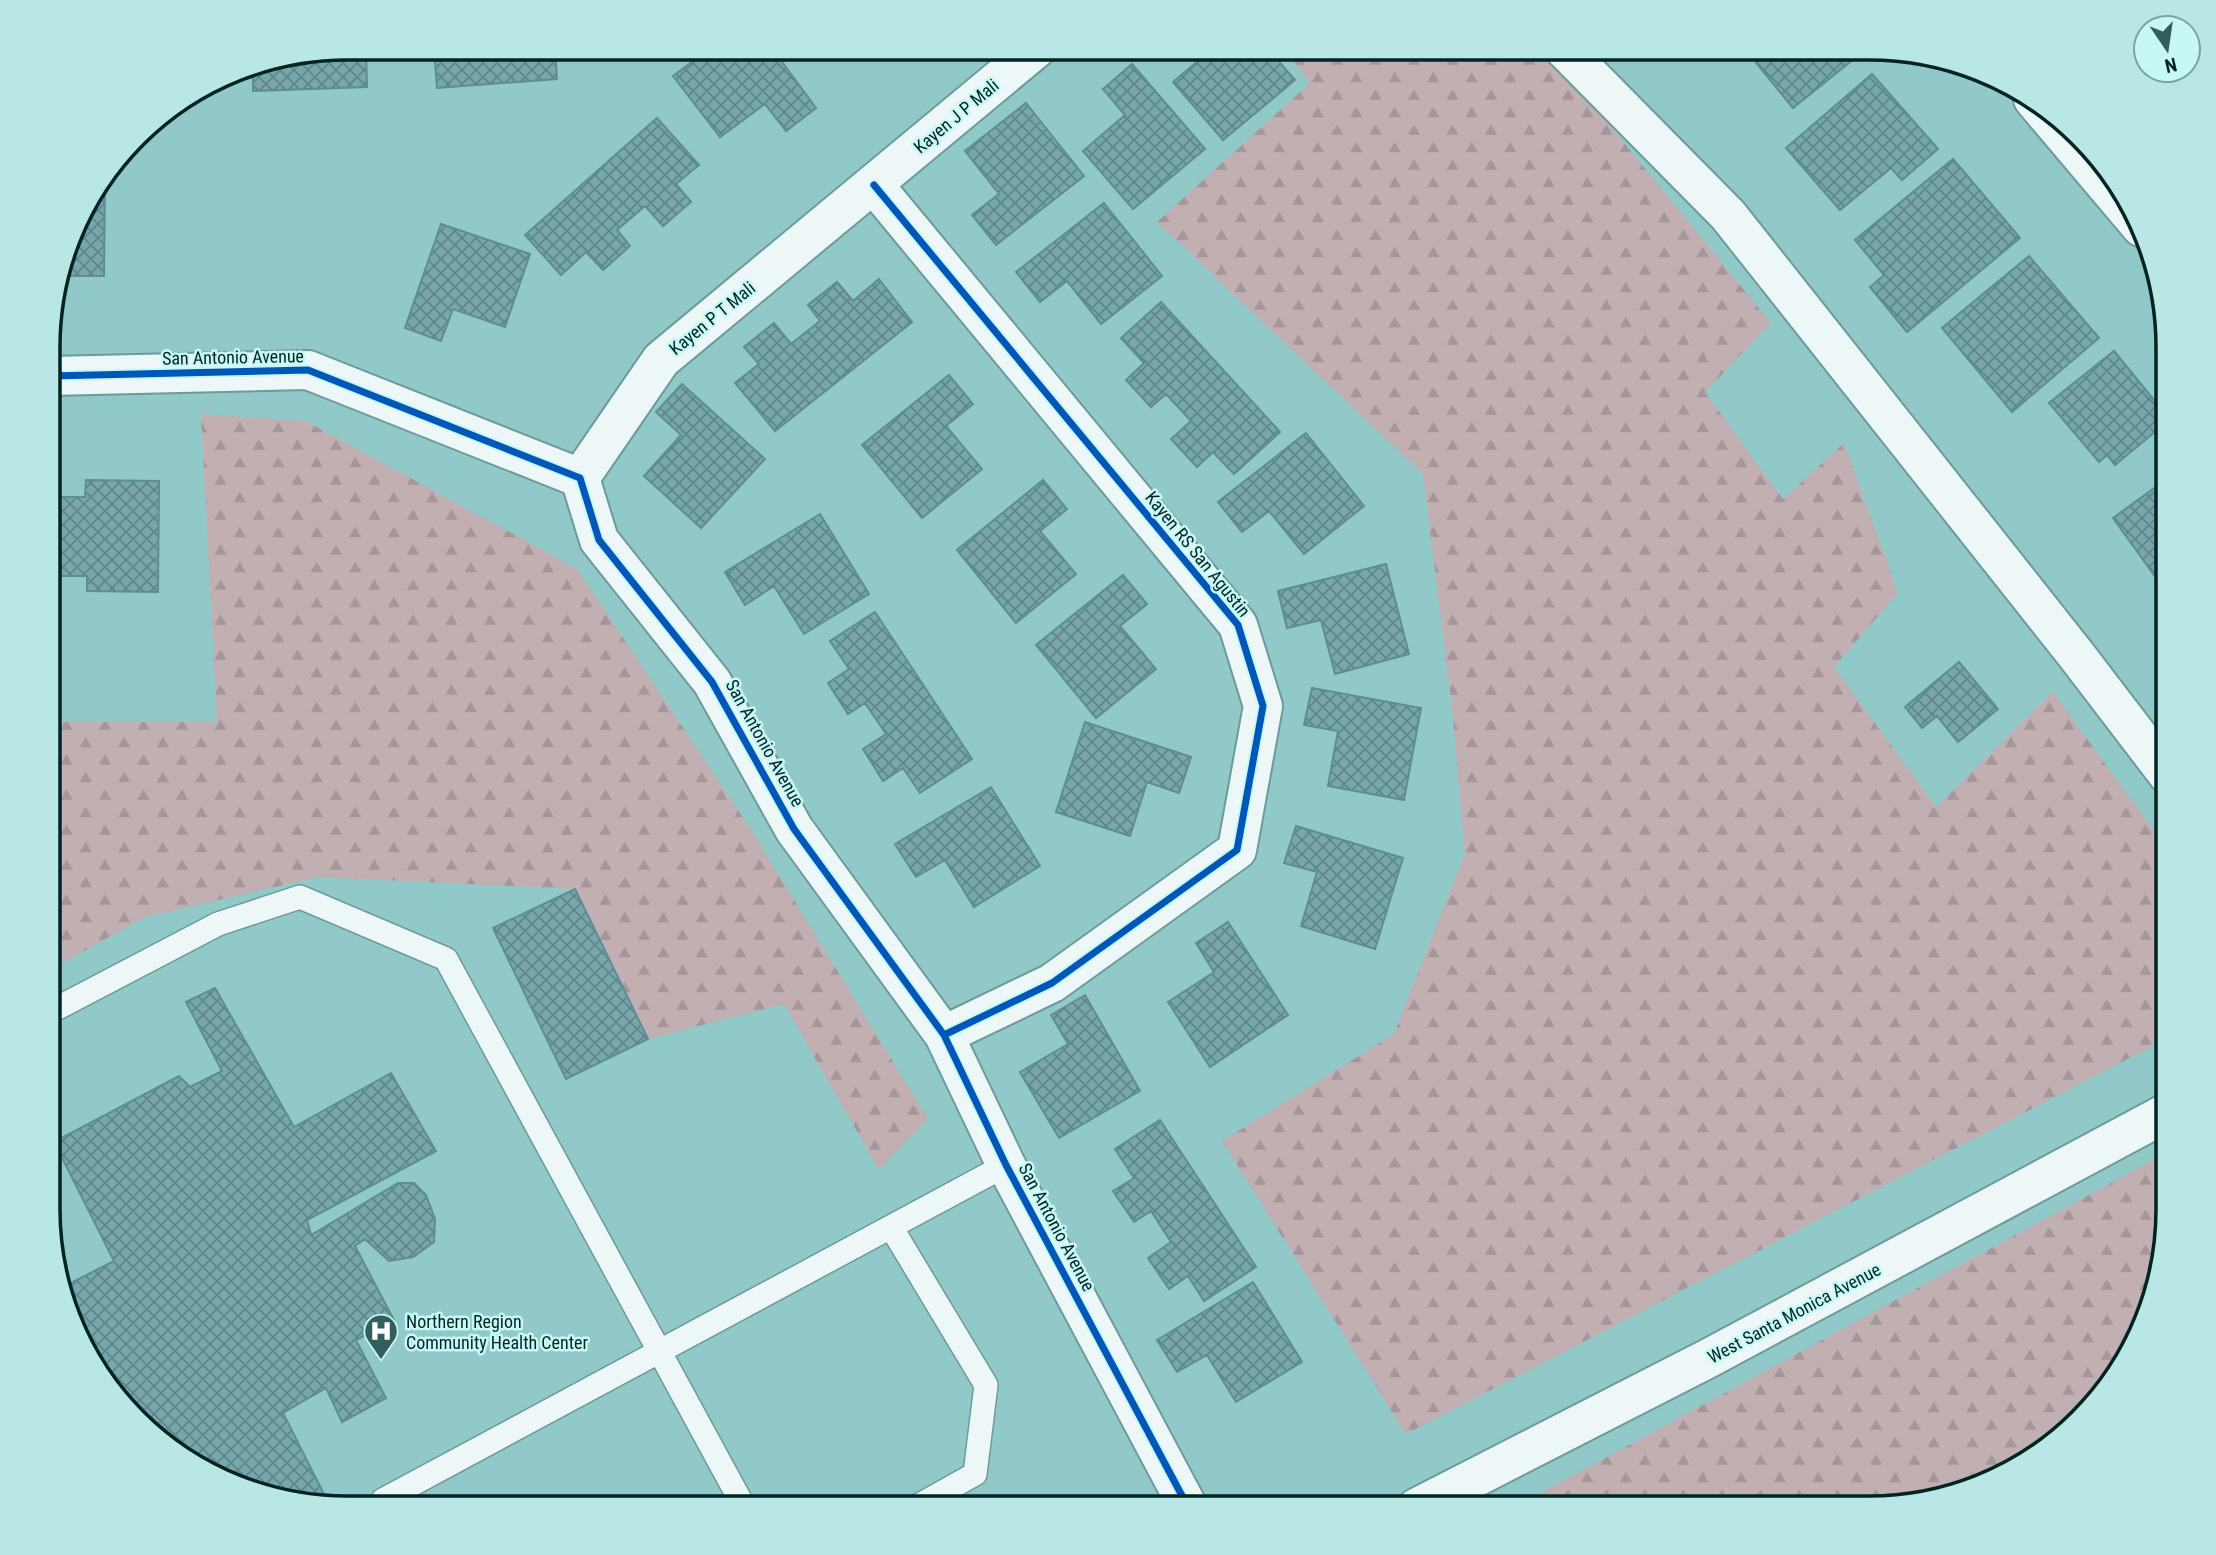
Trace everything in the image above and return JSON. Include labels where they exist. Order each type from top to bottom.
[{"type":"street","name":"Kayen J P Mali","points":[[874,186],[1023,60]]},
{"type":"street","points":[[1575,60],[1728,215],[2156,759]]},
{"type":"street","points":[[2065,137],[2110,190]]},
{"type":"street","name":"Kayen P T Mali","points":[[580,478],[661,360],[874,186]]},
{"type":"street","name":"Kayen RS San Agustin","points":[[874,186],[1238,625],[1263,706],[1237,850],[1052,983],[944,1035]]},
{"type":"street","name":"San Antonio Avenue","points":[[60,376],[308,369],[580,478],[599,540],[712,682],[794,829],[944,1035],[1006,1165],[1182,1496]]},
{"type":"street","name":"West Santa Monica Avenue","points":[[1451,1496],[2156,1118]]},
{"type":"lane","points":[[60,1007],[218,924],[300,897],[446,959],[738,1496]]},
{"type":"lane","points":[[390,1496],[1006,1165]]},
{"type":"lane","points":[[891,1227],[986,1385],[975,1474],[936,1496]]},
{"type":"green space","points":[[1293,60],[1557,60],[1771,323],[1705,392],[1783,499],[1844,443],[1898,593],[1834,667],[1936,807],[2053,692],[2156,834],[2156,1044],[1406,1434],[1222,1141],[1394,1034],[1465,853],[1452,708],[1423,474],[1157,222],[1310,83]]},
{"type":"green space","points":[[201,414],[306,421],[577,569],[750,828],[928,1119],[879,1170],[784,1004],[648,1039],[575,889],[318,877],[145,917],[60,964],[60,722],[217,722]]},
{"type":"green space","points":[[2156,1159],[2154,1246],[2147,1283],[2127,1335],[2108,1368],[2085,1398],[2059,1424],[2013,1457],[1979,1474],[1944,1486],[1888,1495],[1535,1496]]},
{"type":"building","points":[[328,60],[366,60],[367,87],[253,91],[253,75],[272,69]]},
{"type":"building","points":[[435,60],[556,60],[557,79],[437,88]]},
{"type":"building","points":[[695,60],[781,60],[816,108],[786,131],[765,104],[720,137],[673,76]]},
{"type":"building","points":[[1199,60],[1278,60],[1295,80],[1223,140],[1173,82]]},
{"type":"building","points":[[1754,60],[1853,60],[1793,108]]},
{"type":"building","points":[[1132,64],[1205,149],[1133,209],[1083,151],[1125,115],[1103,89]]},
{"type":"building","points":[[1872,74],[1938,149],[1902,180],[1891,168],[1840,210],[1786,148]]},
{"type":"building","points":[[1026,103],[1084,176],[996,245],[972,215],[999,194],[965,151]]},
{"type":"building","points":[[657,118],[699,165],[676,184],[691,202],[663,226],[645,206],[617,230],[630,246],[603,270],[586,252],[561,275],[525,235]]},
{"type":"building","points":[[1953,159],[2020,238],[1907,332],[1870,287],[1884,275],[1855,240]]},
{"type":"building","points":[[105,192],[104,276],[68,276],[81,237]]},
{"type":"building","points":[[1104,203],[1162,276],[1101,324],[1067,281],[1040,302],[1016,272]]},
{"type":"building","points":[[441,224],[530,254],[505,327],[453,309],[441,341],[405,328]]},
{"type":"building","points":[[2029,256],[2099,338],[2012,412],[1942,328]]},
{"type":"building","points":[[879,279],[912,322],[775,431],[735,383],[759,364],[744,347],[774,323],[791,344],[820,321],[808,305],[837,282],[853,301]]},
{"type":"building","points":[[1161,302],[1280,432],[1234,474],[1213,452],[1197,467],[1171,439],[1191,421],[1166,394],[1151,407],[1126,380],[1144,363],[1121,338]]},
{"type":"building","points":[[2114,351],[2156,402],[2156,431],[2115,465],[2107,455],[2099,462],[2049,403]]},
{"type":"building","points":[[949,375],[973,404],[946,426],[982,469],[922,518],[862,445]]},
{"type":"building","points":[[682,384],[765,459],[701,528],[644,476],[681,435],[656,412]]},
{"type":"building","points":[[1306,433],[1364,506],[1304,554],[1269,511],[1242,532],[1218,502]]},
{"type":"building","points":[[86,480],[159,481],[158,592],[87,591],[87,576],[60,576],[60,497],[85,497]]},
{"type":"building","points":[[1043,480],[1067,509],[1040,531],[1076,574],[1016,623],[957,550]]},
{"type":"building","points":[[2156,487],[2156,578],[2113,518]]},
{"type":"building","points":[[820,514],[869,594],[804,634],[774,586],[745,605],[725,572]]},
{"type":"building","points":[[1386,564],[1409,654],[1335,674],[1321,620],[1287,628],[1278,591]]},
{"type":"building","points":[[1123,575],[1147,604],[1120,626],[1156,669],[1096,718],[1036,645]]},
{"type":"building","points":[[875,612],[972,759],[920,793],[903,768],[883,781],[863,749],[886,734],[865,703],[848,714],[828,683],[849,669],[830,641]]},
{"type":"building","points":[[1959,662],[1998,709],[1958,742],[1937,716],[1922,728],[1905,707]]},
{"type":"building","points":[[1312,688],[1421,708],[1404,800],[1328,786],[1338,731],[1304,725]]},
{"type":"building","points":[[1085,722],[1191,757],[1179,793],[1147,782],[1130,836],[1056,812]]},
{"type":"building","points":[[991,787],[1040,866],[974,907],[945,860],[916,877],[895,844]]},
{"type":"building","points":[[1296,826],[1403,858],[1375,949],[1301,926],[1317,872],[1284,863]]},
{"type":"building","points":[[575,889],[648,1039],[566,1079],[493,928]]},
{"type":"building","points":[[1228,922],[1288,1015],[1210,1067],[1168,1002],[1214,972],[1196,943]]},
{"type":"building","points":[[215,988],[294,1127],[391,1073],[436,1151],[307,1220],[311,1235],[398,1183],[414,1183],[426,1195],[435,1219],[434,1242],[413,1257],[389,1261],[365,1239],[355,1246],[394,1320],[356,1340],[386,1398],[342,1422],[326,1388],[283,1413],[324,1495],[272,1486],[237,1474],[187,1447],[157,1424],[131,1398],[108,1368],[81,1318],[69,1284],[114,1261],[60,1154],[60,1139],[179,1076],[190,1087],[222,1071],[186,1002]]},
{"type":"building","points":[[1085,995],[1140,1091],[1059,1138],[1020,1072],[1068,1044],[1051,1015]]},
{"type":"building","points":[[1160,1120],[1256,1267],[1204,1301],[1188,1276],[1169,1289],[1148,1258],[1171,1242],[1151,1211],[1134,1222],[1113,1191],[1134,1178],[1115,1149]]},
{"type":"building","points":[[1253,1282],[1302,1362],[1236,1402],[1207,1355],[1177,1372],[1157,1340]]},
{"type":"cycle path","points":[[874,185],[1238,625],[1263,706],[1237,850],[1052,983],[944,1035]]},
{"type":"cycle path","points":[[60,376],[308,370],[580,478],[599,540],[712,682],[794,829],[944,1035],[1006,1165],[1182,1496]]},
{"type":"place","name":"Northern Region Community Health Center","points":[[381,1361]]}]
